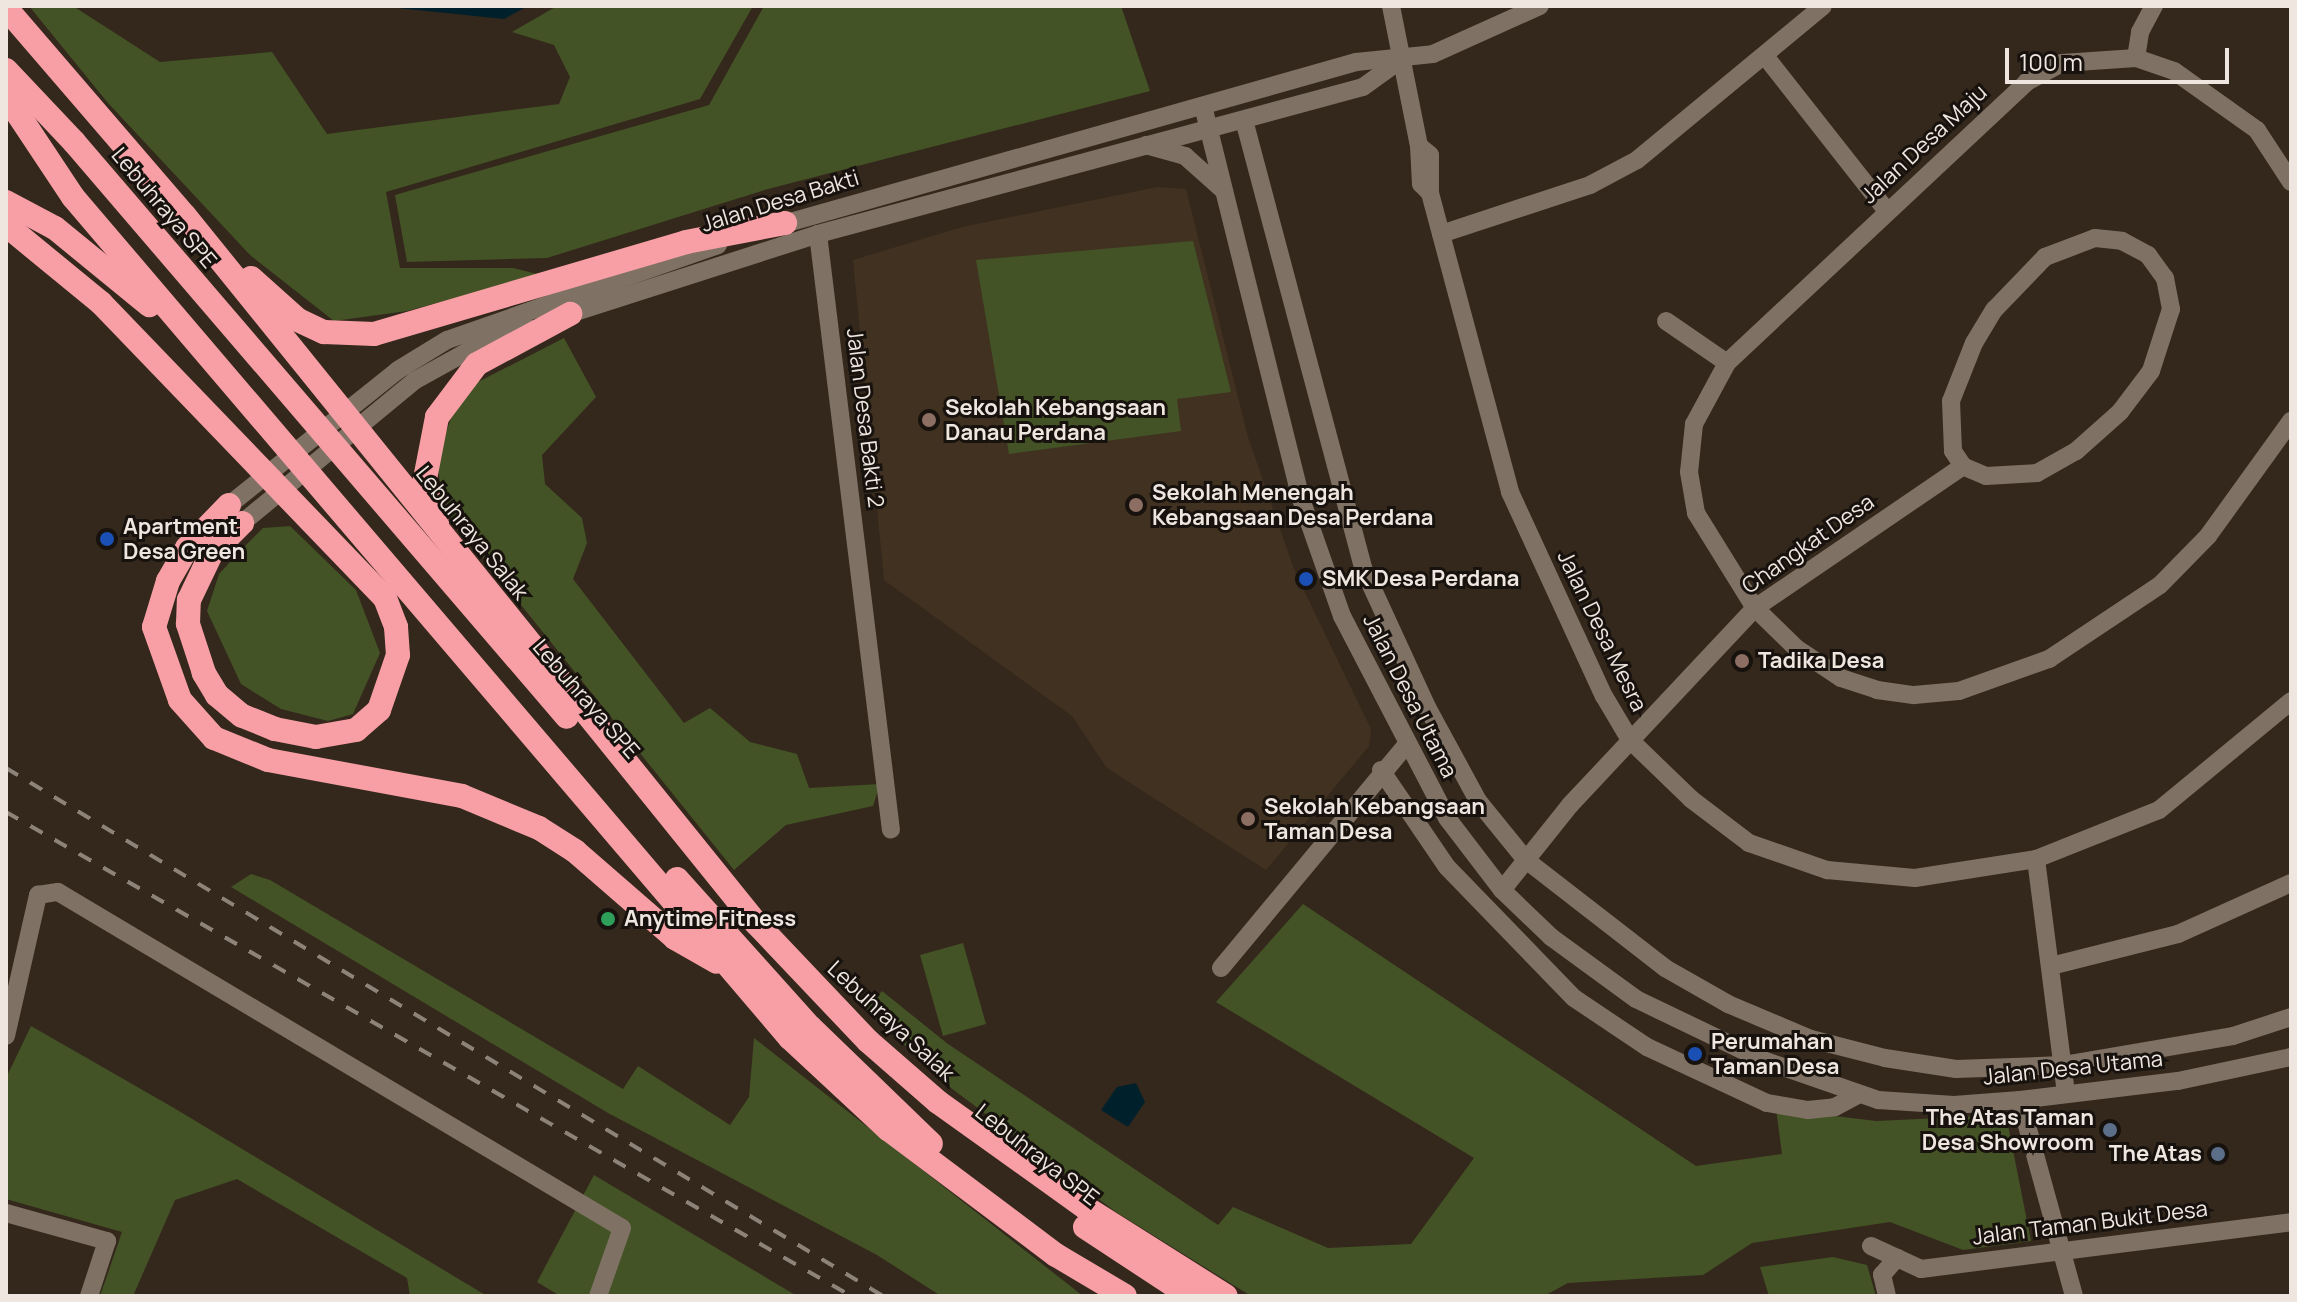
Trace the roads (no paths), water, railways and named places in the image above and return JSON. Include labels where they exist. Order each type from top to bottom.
[{"type":"highway","name":"Lebuhraya Salak","points":[[6,8],[185,216],[746,911],[868,1041],[938,1102],[1086,1208],[1226,1296]]},
{"type":"highway","name":"Lebuhraya SPE","points":[[6,70],[82,150],[411,540],[826,1011],[1062,1211],[1190,1296]]},
{"type":"highway","points":[[6,96],[73,197],[653,872],[728,968],[790,1038],[888,1129],[1056,1255],[1125,1296]]},
{"type":"highway","points":[[6,108],[387,557],[810,1027],[924,1138],[1043,1238],[1134,1296]]},
{"type":"highway","points":[[6,202],[55,228],[114,272],[270,425]]},
{"type":"highway","points":[[185,216],[298,320],[344,335],[374,334],[686,242],[785,223]]},
{"type":"highway","points":[[6,225],[121,323],[385,598],[396,627],[398,655],[379,710],[356,730],[316,737],[275,729],[242,716],[217,695],[204,673],[190,637],[189,600],[211,554],[236,514]]},
{"type":"highway","points":[[445,541],[425,479],[437,417],[477,364],[570,314]]},
{"type":"highway","points":[[236,514],[187,548],[168,581],[154,627],[180,700],[214,738],[268,760],[462,796],[539,828],[575,851],[675,938],[728,968]]},
{"type":"street","name":"Jalan Desa Mesra","points":[[1391,6],[1399,61],[1419,146],[1421,184],[1430,193],[1510,492],[1571,631],[1630,740],[1691,799],[1749,843],[1827,870],[1915,878],[2036,859],[2159,810],[2291,701]]},
{"type":"street","name":"Jalan Desa Bakti","points":[[236,514],[398,370],[487,322],[785,223],[1089,133],[1203,106],[1356,62],[1399,61],[1475,40],[1540,6]]},
{"type":"street","points":[[1441,234],[1590,185],[1637,160],[1823,6]]},
{"type":"street","points":[[2136,58],[2140,32],[2154,6]]},
{"type":"street","points":[[1765,56],[1887,211]]},
{"type":"street","name":"Jalan Desa Maju","points":[[2291,182],[2257,130],[2174,71],[2136,58],[2062,63],[2027,82],[1727,363],[1694,424],[1689,472],[1696,513],[1755,608],[1796,648],[1841,678],[1877,690],[1914,695],[1959,691],[2004,678],[2093,634],[2160,585],[2208,536],[2291,421]]},
{"type":"street","name":"Jalan Desa Bakti","points":[[236,514],[414,381],[479,345],[818,234],[1139,144],[1244,120],[1363,87],[1399,61]]},
{"type":"street","name":"Jalan Desa Utama","points":[[1203,106],[1301,499],[1342,616],[1406,745],[1447,818],[1502,890],[1551,937],[1636,999],[1763,1060],[1858,1095],[1914,1104],[2020,1100],[2193,1079],[2291,1057]]},
{"type":"street","points":[[1244,120],[1364,570],[1427,707],[1478,801],[1526,860],[1665,968],[1728,1004],[1811,1039],[1956,1069],[2063,1065],[2233,1036],[2291,1017]]},
{"type":"street","points":[[1139,144],[1185,156],[1222,189]]},
{"type":"street","name":"Jalan Desa Bakti 2","points":[[818,234],[891,830]]},
{"type":"street","points":[[2095,238],[2122,241],[2148,255],[2165,278],[2171,309],[2151,371],[2120,412],[2076,451],[2037,473],[1999,477],[1963,466],[1953,451],[1951,401],[1974,343],[1994,310],[2045,257],[2070,243],[2095,238]]},
{"type":"street","points":[[1666,321],[1727,363]]},
{"type":"street","name":"Changkat Desa","points":[[1502,890],[1630,740],[1755,608],[1963,466]]},
{"type":"street","points":[[1221,968],[1381,770],[1406,745]]},
{"type":"street","name":"Jalan Desa Utama","points":[[1381,770],[1447,867],[1574,998],[1647,1047],[1767,1103],[1808,1110],[1835,1107],[1858,1095]]},
{"type":"street","points":[[2036,859],[2066,1094]]},
{"type":"street","points":[[2051,966],[2178,934],[2291,883]]},
{"type":"street","points":[[6,1036],[38,895],[58,892],[622,1228],[598,1296]]},
{"type":"street","points":[[2020,1100],[2074,1296]]},
{"type":"street","points":[[6,1213],[107,1241],[89,1296]]},
{"type":"street","name":"Jalan Taman Bukit Desa","points":[[1871,1246],[1921,1269],[2291,1222]]},
{"type":"street","points":[[1887,1296],[1882,1275],[1897,1258]]},
{"type":"water","points":[[378,6],[528,6],[504,19]]},
{"type":"water","points":[[1136,1083],[1145,1102],[1128,1127],[1101,1110],[1117,1087]]},
{"type":"railway","points":[[6,768],[883,1296]]},
{"type":"railway","points":[[6,812],[851,1296]]},
{"type":"place","name":"Sekolah Kebangsaan Danau Perdana","points":[[929,420]]},
{"type":"place","name":"Sekolah Menengah Kebangsaan Desa Perdana","points":[[1136,505]]},
{"type":"place","name":"Apartment Desa Green","points":[[107,539]]},
{"type":"place","name":"SMK Desa Perdana","points":[[1306,579]]},
{"type":"place","name":"Tadika Desa","points":[[1742,661]]},
{"type":"place","name":"Sekolah Kebangsaan Taman Desa","points":[[1248,819]]},
{"type":"place","name":"Anytime Fitness","points":[[608,919]]},
{"type":"place","name":"Perumahan Taman Desa","points":[[1695,1054]]},
{"type":"place","name":"The Atas Taman Desa Showroom","points":[[2110,1130]]},
{"type":"place","name":"The Atas","points":[[2218,1154]]}]
